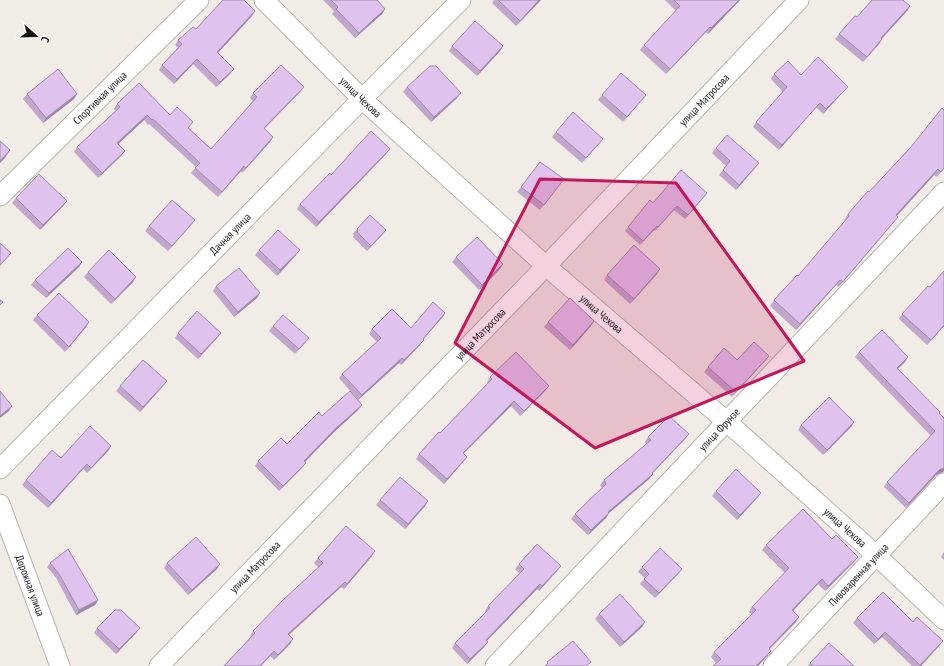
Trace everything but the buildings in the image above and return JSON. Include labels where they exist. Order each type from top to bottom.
[{"type":"street","name":"Спортивная улица","points":[[0,196],[199,0]]},
{"type":"street","name":"улица Чехова","points":[[264,0],[362,99],[546,266],[726,421],[876,555],[944,620]]},
{"type":"street","name":"Дачная улица","points":[[0,469],[460,0]]},
{"type":"street","name":"улица Матросова","points":[[159,666],[546,266],[799,0]]},
{"type":"street","name":"улица Фрунзе","points":[[495,666],[944,192]]},
{"type":"street","name":"Пивоваренная улица","points":[[773,666],[944,483]]},
{"type":"street","name":"Дорожная улица","points":[[0,504],[60,666]]},
{"type":"highlighted area","points":[[540,179],[676,183],[804,361],[595,448],[455,343]]}]
